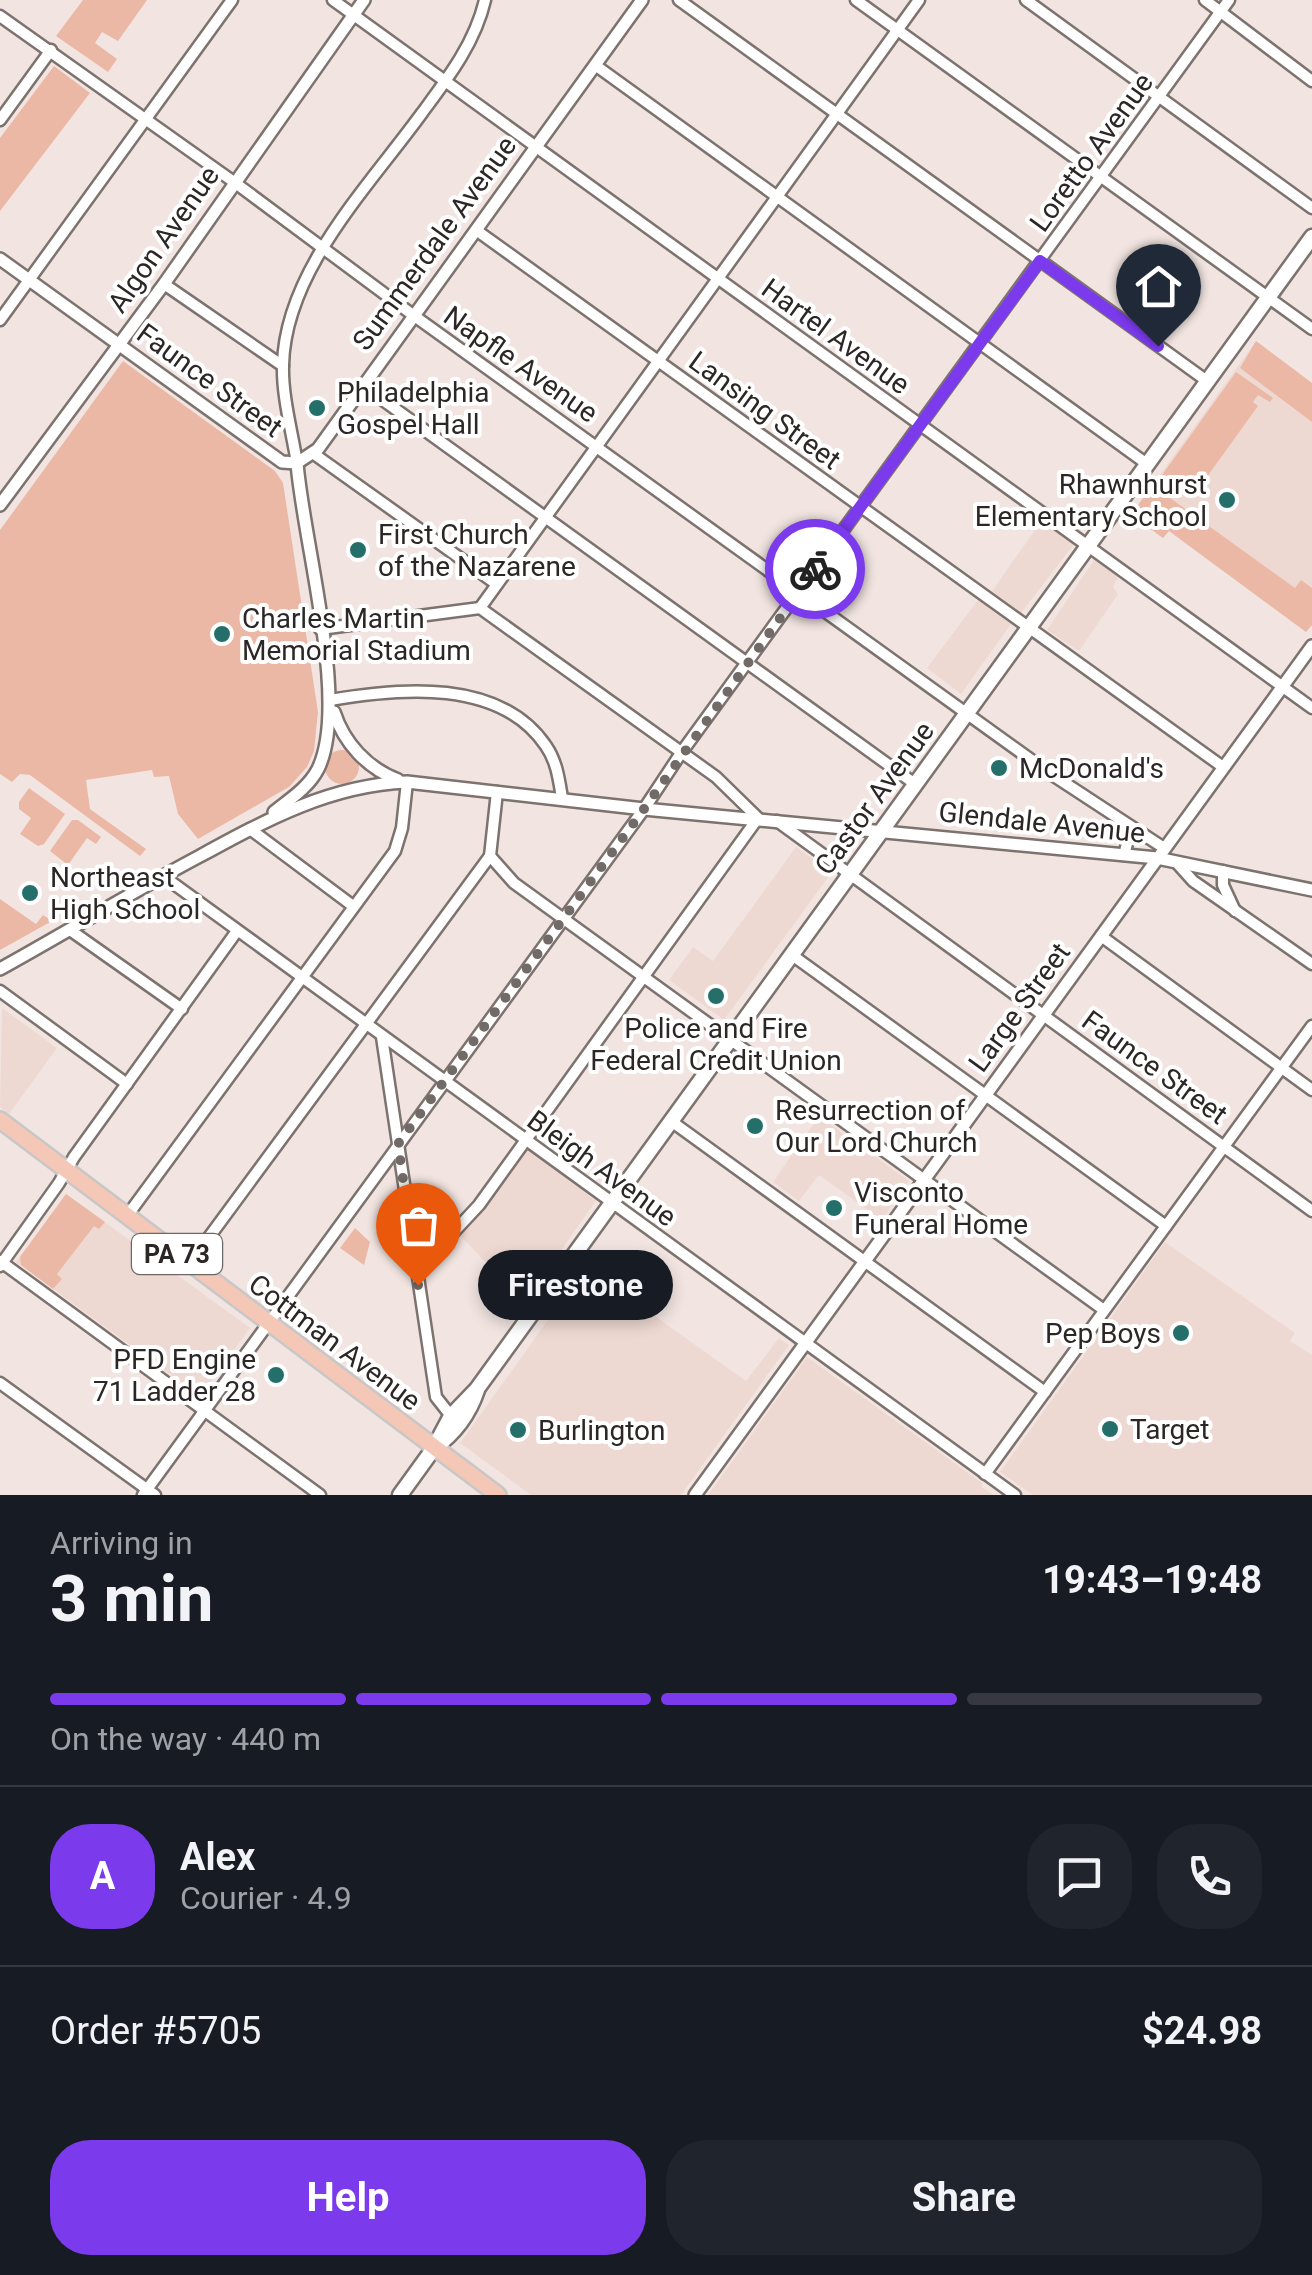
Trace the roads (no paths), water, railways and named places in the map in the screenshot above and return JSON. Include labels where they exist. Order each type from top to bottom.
[{"type":"main road","name":"Castor Avenue","points":[[400,1495],[434,1448],[451,1416],[477,1389],[1312,237]]},
{"type":"main road","name":"Cottman Avenue","points":[[0,1120],[498,1495]]},
{"type":"main road","name":"Castor Avenue","points":[[434,1448],[450,1437],[471,1408],[477,1389]]},
{"type":"street","points":[[0,320],[232,0]]},
{"type":"street","name":"Hartel Avenue","points":[[334,0],[1312,708]]},
{"type":"street","name":"Algon Avenue","points":[[0,505],[164,284],[364,0]]},
{"type":"street","points":[[330,700],[329,736],[320,764],[325,783],[346,790],[362,778],[364,766],[338,726],[330,700],[283,366],[296,296],[323,248],[446,82],[472,39],[485,0]]},
{"type":"street","name":"Summerdale Avenue","points":[[297,464],[314,454],[642,0]]},
{"type":"street","points":[[679,0],[1207,381]]},
{"type":"street","points":[[856,0],[1312,330]]},
{"type":"street","points":[[480,608],[919,0]]},
{"type":"street","points":[[1026,0],[1312,208]]},
{"type":"street","points":[[1205,0],[1312,81]]},
{"type":"street","name":"Loretto Avenue","points":[[148,1493],[1228,0]]},
{"type":"street","name":"Napfle Avenue","points":[[0,16],[1160,853]]},
{"type":"street","points":[[0,120],[52,50]]},
{"type":"street","points":[[596,65],[1148,464]]},
{"type":"street","name":"Lansing Street","points":[[476,230],[1223,766]]},
{"type":"street","name":"Faunce Street","points":[[0,258],[282,462],[297,464]]},
{"type":"street","points":[[164,284],[283,366]]},
{"type":"street","points":[[362,384],[915,784]]},
{"type":"street","points":[[314,454],[495,583]]},
{"type":"street","points":[[320,629],[480,608],[716,777],[758,818],[459,1228],[440,1240],[412,1244]]},
{"type":"street","name":"Large Street","points":[[695,1495],[1312,646]]},
{"type":"street","points":[[330,700],[387,690],[439,691],[507,712],[546,745],[556,765],[562,798]]},
{"type":"street","points":[[320,764],[335,748],[358,753]]},
{"type":"street","name":"Glendale Avenue","points":[[358,753],[383,774],[407,782],[1124,855],[1160,853],[1175,862],[1312,890]]},
{"type":"street","name":"Glendale Avenue","points":[[250,829],[302,790],[320,764]]},
{"type":"street","points":[[127,1216],[399,841],[407,782]]},
{"type":"street","name":"Glendale Avenue","points":[[0,969],[250,829],[346,790],[407,782]]},
{"type":"street","points":[[190,1264],[490,856],[497,792]]},
{"type":"street","points":[[1116,818],[1128,840],[1124,855]]},
{"type":"street","name":"Faunce Street","points":[[776,821],[1312,1211]]},
{"type":"street","points":[[250,829],[353,906]]},
{"type":"street","points":[[490,856],[514,884],[1104,1310]]},
{"type":"street","points":[[1175,862],[1193,881],[1312,964]]},
{"type":"street","points":[[1222,871],[1223,885],[1236,912]]},
{"type":"street","name":"Bleigh Avenue","points":[[162,876],[1015,1495]]},
{"type":"street","points":[[70,930],[182,1010]]},
{"type":"street","points":[[238,931],[1,1264],[320,1495]]},
{"type":"street","points":[[1100,936],[1312,1090]]},
{"type":"street","points":[[792,955],[1166,1226]]},
{"type":"street","points":[[0,991],[127,1084]]},
{"type":"street","points":[[985,1474],[1312,1026]]},
{"type":"street","points":[[382,1037],[436,1397],[451,1416]]},
{"type":"street","points":[[671,1121],[1045,1392]]},
{"type":"street","points":[[0,1383],[148,1493]]},
{"type":"place","name":"Philadelphia Gospel Hall","points":[[317,408]]},
{"type":"place","name":"Rhawnhurst Elementary School","points":[[1227,500]]},
{"type":"place","name":"First Church of the Nazarene","points":[[358,550]]},
{"type":"place","name":"Charles Martin Memorial Stadium","points":[[222,634]]},
{"type":"place","name":"McDonald's","points":[[999,768]]},
{"type":"place","name":"Northeast High School","points":[[30,893]]},
{"type":"place","name":"Police and Fire Federal Credit Union","points":[[716,996]]},
{"type":"place","name":"Resurrection of Our Lord Church","points":[[755,1126]]},
{"type":"place","name":"Visconto Funeral Home","points":[[834,1208]]},
{"type":"place","name":"Firestone","points":[[418,1285]]},
{"type":"place","name":"Pep Boys","points":[[1181,1333]]},
{"type":"place","name":"PFD Engine 71 Ladder 28","points":[[276,1375]]},
{"type":"place","name":"Target","points":[[1110,1429]]},
{"type":"place","name":"Burlington","points":[[518,1430]]}]
